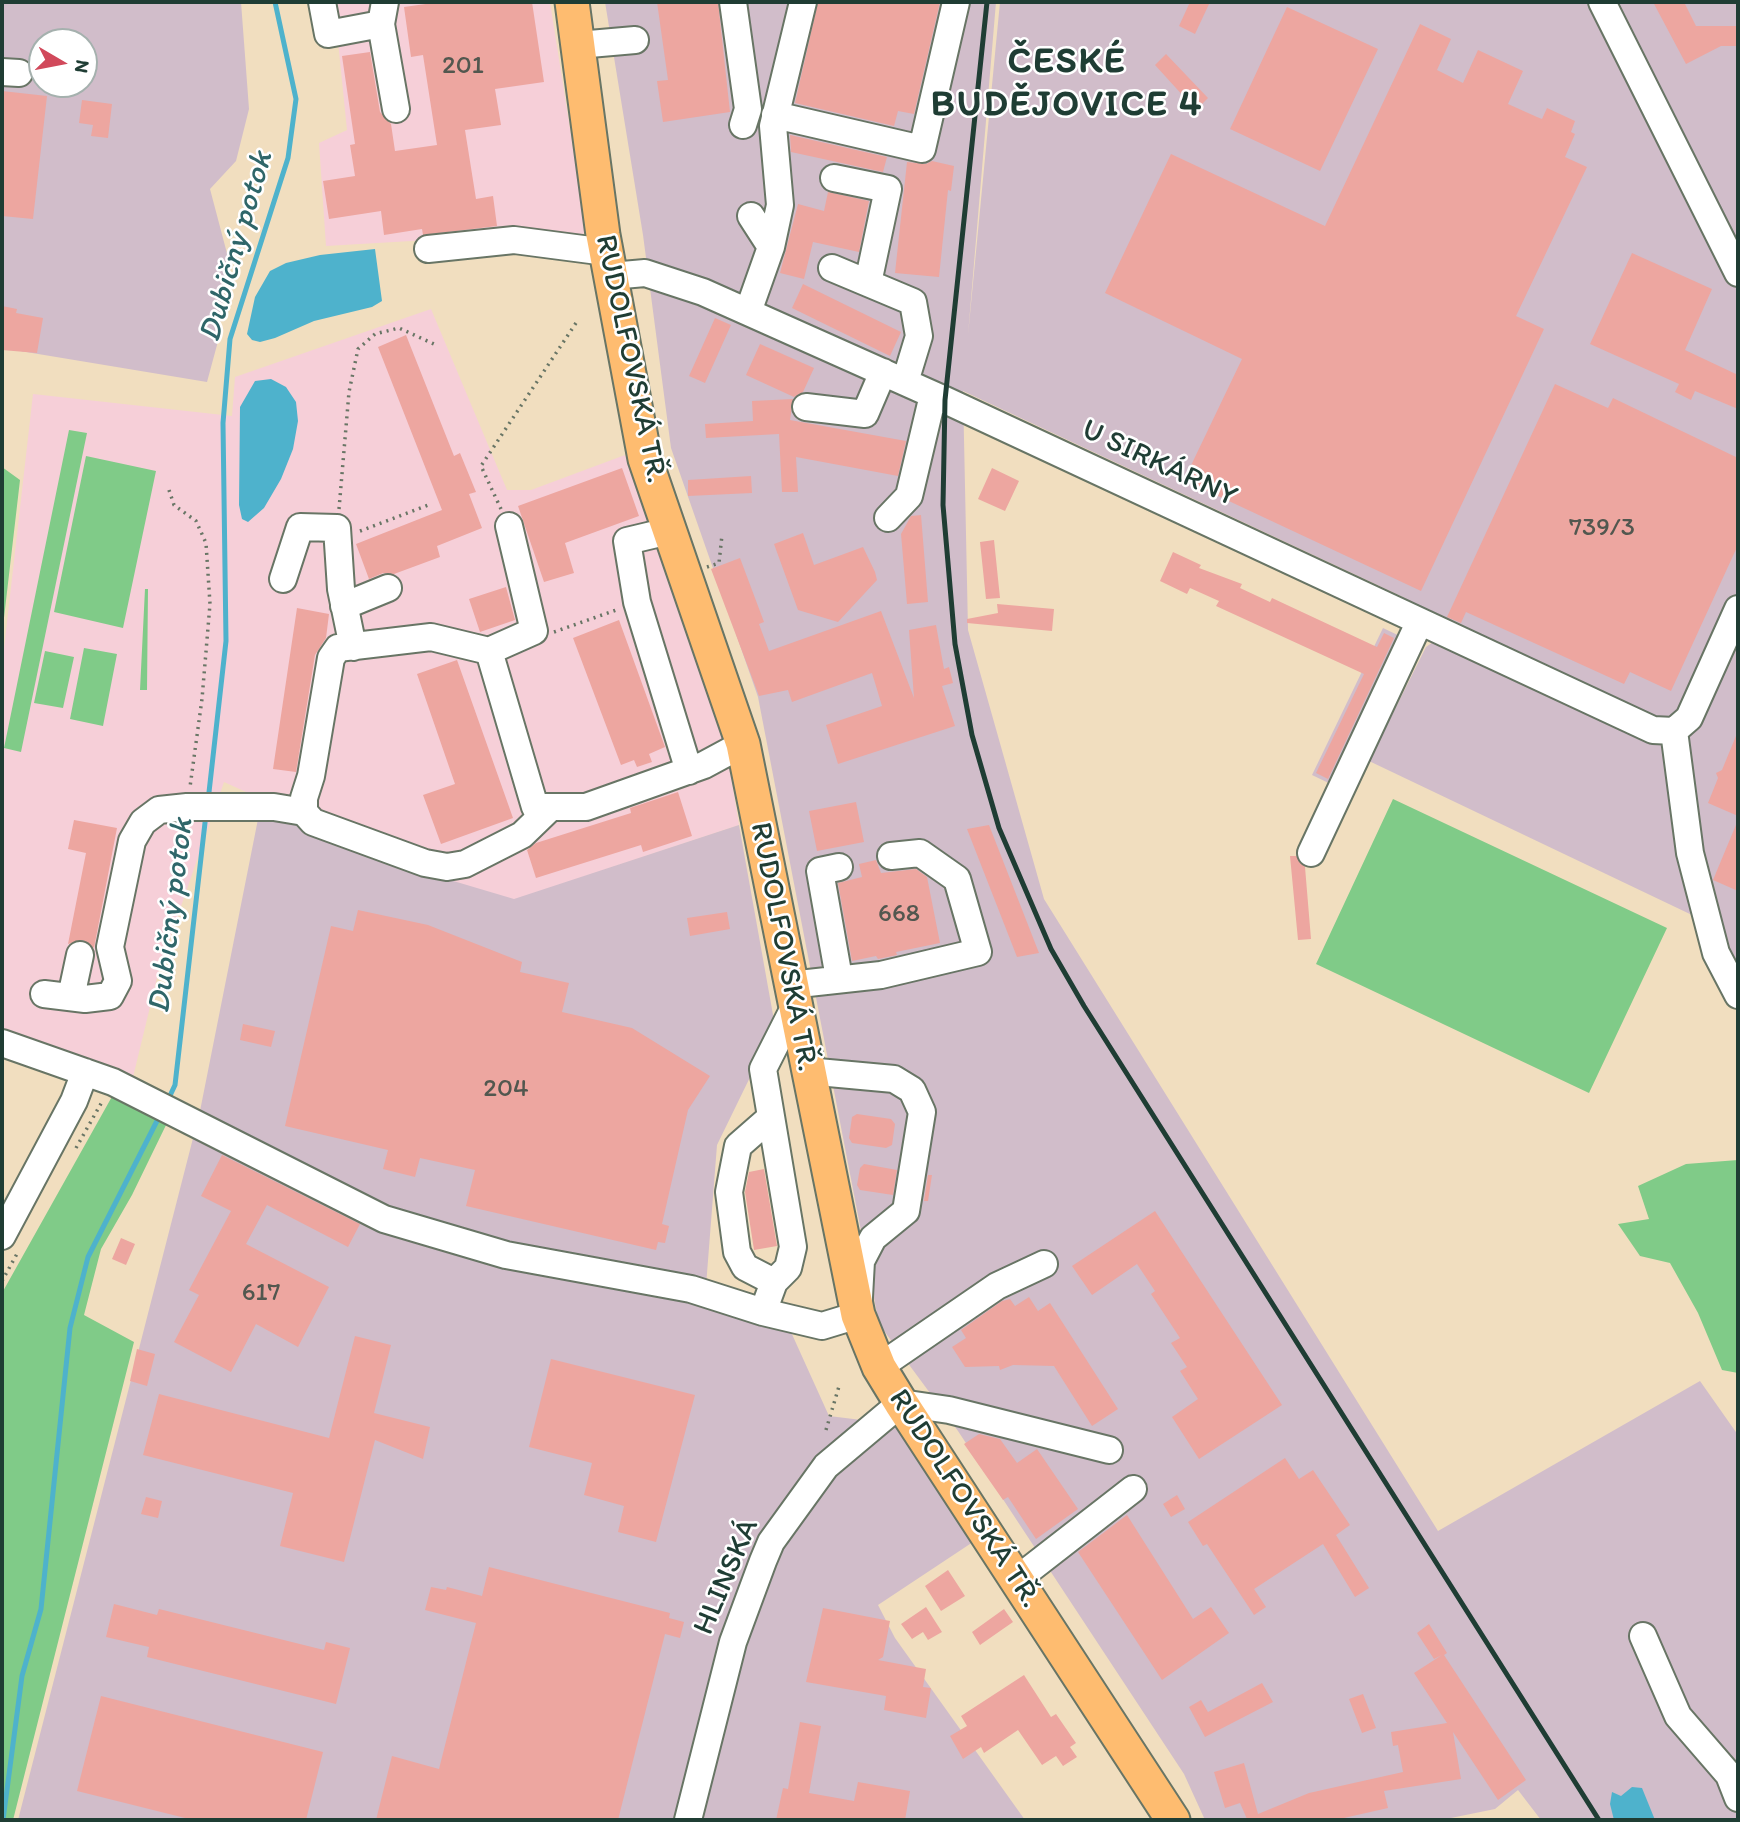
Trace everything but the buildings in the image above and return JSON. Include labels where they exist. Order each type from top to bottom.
[{"type":"main road","name":"RUDOLFOVSKÁ TŘ.","points":[[572,2],[609,264],[645,459],[743,744],[858,1315],[879,1367],[901,1403],[1173,1820]]},
{"type":"street","points":[[322,2],[328,34],[383,13],[397,109]]},
{"type":"street","points":[[733,2],[748,109],[743,125]]},
{"type":"street","points":[[748,312],[771,247],[780,205],[773,126],[803,2]]},
{"type":"street","points":[[775,115],[922,149],[956,2]]},
{"type":"street","points":[[1602,2],[1738,274]]},
{"type":"street","points":[[578,45],[635,40]]},
{"type":"street","points":[[834,178],[888,189],[868,284]]},
{"type":"street","points":[[751,216],[771,247]]},
{"type":"street","name":"U SIRKÁRNY","points":[[428,249],[513,240],[671,280],[894,377],[1653,730],[1674,731]]},
{"type":"street","points":[[806,407],[865,414],[894,377],[919,337],[913,302],[832,268]]},
{"type":"street","points":[[888,518],[909,496],[933,395]]},
{"type":"street","points":[[304,812],[304,798],[311,776],[331,658],[338,648],[431,637],[489,651],[534,631],[509,526]]},
{"type":"street","points":[[283,579],[300,527],[338,534],[344,606],[353,647]]},
{"type":"street","points":[[669,531],[627,541],[637,602],[689,771]]},
{"type":"street","points":[[344,606],[388,588]]},
{"type":"street","points":[[1738,609],[1689,718],[1674,731],[1690,853],[1716,953],[1738,995]]},
{"type":"street","points":[[1311,853],[1419,623]]},
{"type":"street","points":[[489,651],[535,807],[586,807],[689,771],[743,744]]},
{"type":"street","points":[[44,993],[85,999],[110,996],[118,981],[110,947],[132,841],[143,822],[159,810],[274,807],[304,812],[313,822],[425,863],[447,867],[465,864],[522,835],[551,807]]},
{"type":"street","points":[[763,1312],[774,1282],[788,1268],[793,1247],[764,1069],[792,996],[839,978],[881,975],[978,952],[957,878],[920,853],[891,856]]},
{"type":"street","points":[[839,867],[820,871],[839,978]]},
{"type":"street","points":[[71,997],[80,955]]},
{"type":"street","points":[[2,1043],[85,1072],[384,1219],[506,1255],[691,1289],[763,1312],[822,1326],[858,1315],[861,1261],[873,1238],[906,1211],[922,1112],[912,1090],[894,1079],[807,1071]]},
{"type":"street","points":[[2,1236],[74,1101],[85,1072]]},
{"type":"street","points":[[770,1118],[738,1146],[729,1192],[737,1252],[745,1267],[774,1282]]},
{"type":"street","points":[[879,1367],[997,1286],[1044,1264]]},
{"type":"street","points":[[901,1403],[949,1410],[1110,1450]]},
{"type":"street","name":"HLINSKÁ","points":[[688,1820],[733,1642],[771,1542],[826,1466],[901,1403]]},
{"type":"street","points":[[1016,1580],[1133,1489]]},
{"type":"street","points":[[1643,1636],[1678,1716],[1729,1775],[1738,1798]]},
{"type":"path","points":[[509,526],[481,466],[576,323]]},
{"type":"path","points":[[431,504],[338,534],[349,392],[358,349],[375,334],[399,328],[436,345]]},
{"type":"path","points":[[169,490],[174,505],[197,521],[206,543],[210,604],[202,699],[201,808]]},
{"type":"path","points":[[685,575],[719,563],[722,536]]},
{"type":"path","points":[[534,631],[559,632],[637,602]]},
{"type":"path","points":[[826,1430],[840,1383]]},
{"type":"shaded area","points":[[2,2],[241,2],[249,109],[236,161],[210,189],[229,261],[217,345],[207,382],[2,348]]},
{"type":"shaded area","points":[[334,2],[550,2],[586,230],[578,241],[514,235],[326,246],[319,143],[347,130]]},
{"type":"shaded area","points":[[605,2],[996,2],[968,335],[1000,2],[1738,2],[1738,979],[1692,915],[1369,761],[1426,647],[1454,627],[1405,598],[963,391],[968,630],[1044,899],[1438,1531],[1700,1381],[1738,1435],[1738,1820],[1541,1820],[1518,1790],[1495,1809],[1441,1820],[1205,1820],[1184,1774],[958,1431],[879,1324],[758,697],[671,448],[643,235]]},
{"type":"shaded area","points":[[431,309],[507,490],[531,490],[625,455],[725,740],[739,825],[511,901],[423,872],[224,782],[159,970],[133,1077],[2,1029],[2,666],[33,394],[232,416],[235,377]]},
{"type":"shaded area","points":[[1383,628],[1406,639],[1337,787],[1312,775]]},
{"type":"shaded area","points":[[262,799],[423,872],[514,899],[739,825],[775,1026],[717,1145],[706,1286],[786,1321],[829,1416],[902,1425],[976,1540],[878,1605],[895,1638],[1025,1820],[18,1820],[200,1111]]},
{"type":"green space","points":[[69,430],[87,433],[21,752],[4,748]]},
{"type":"green space","points":[[86,456],[156,471],[123,628],[54,612]]},
{"type":"green space","points":[[2,467],[20,480],[2,635]]},
{"type":"green space","points":[[145,589],[148,589],[147,690],[140,690]]},
{"type":"green space","points":[[84,648],[117,654],[103,726],[70,719]]},
{"type":"green space","points":[[45,651],[74,657],[63,708],[34,703]]},
{"type":"green space","points":[[1393,799],[1667,928],[1589,1093],[1316,964]]},
{"type":"green space","points":[[114,1093],[167,1123],[132,1195],[101,1249],[84,1315],[134,1342],[13,1820],[2,1820],[2,1293]]},
{"type":"green space","points":[[1738,1160],[1738,1373],[1722,1370],[1698,1313],[1670,1263],[1640,1256],[1618,1224],[1649,1219],[1638,1186],[1686,1164]]},
{"type":"water","points":[[375,249],[382,301],[372,307],[314,321],[260,342],[252,340],[247,334],[255,297],[270,271],[286,263],[320,255]]},
{"type":"water","points":[[271,379],[286,387],[296,402],[298,421],[293,449],[281,479],[264,508],[248,522],[242,519],[239,505],[240,407],[255,381]]},
{"type":"water","points":[[1632,1787],[1642,1788],[1655,1820],[1614,1820],[1610,1804],[1612,1792],[1621,1796]]},
{"type":"waterway","name":"Dubičný potok","points":[[208,801],[226,641],[223,423],[230,339],[288,158],[296,99],[275,2]]},
{"type":"waterway","name":"Dubičný potok","points":[[167,1102],[175,1085],[206,814]]},
{"type":"waterway","name":"Dubičný potok","points":[[3,1820],[22,1676],[41,1609],[70,1328],[88,1257],[161,1113]]},
{"type":"railway","points":[[987,2],[945,400],[943,505],[955,644],[972,735],[999,828],[1051,949],[1084,1006],[1599,1820]]},
{"type":"district","name":"ČESKÉ BUDĚJOVICE 4","points":[[1067,84]]}]
